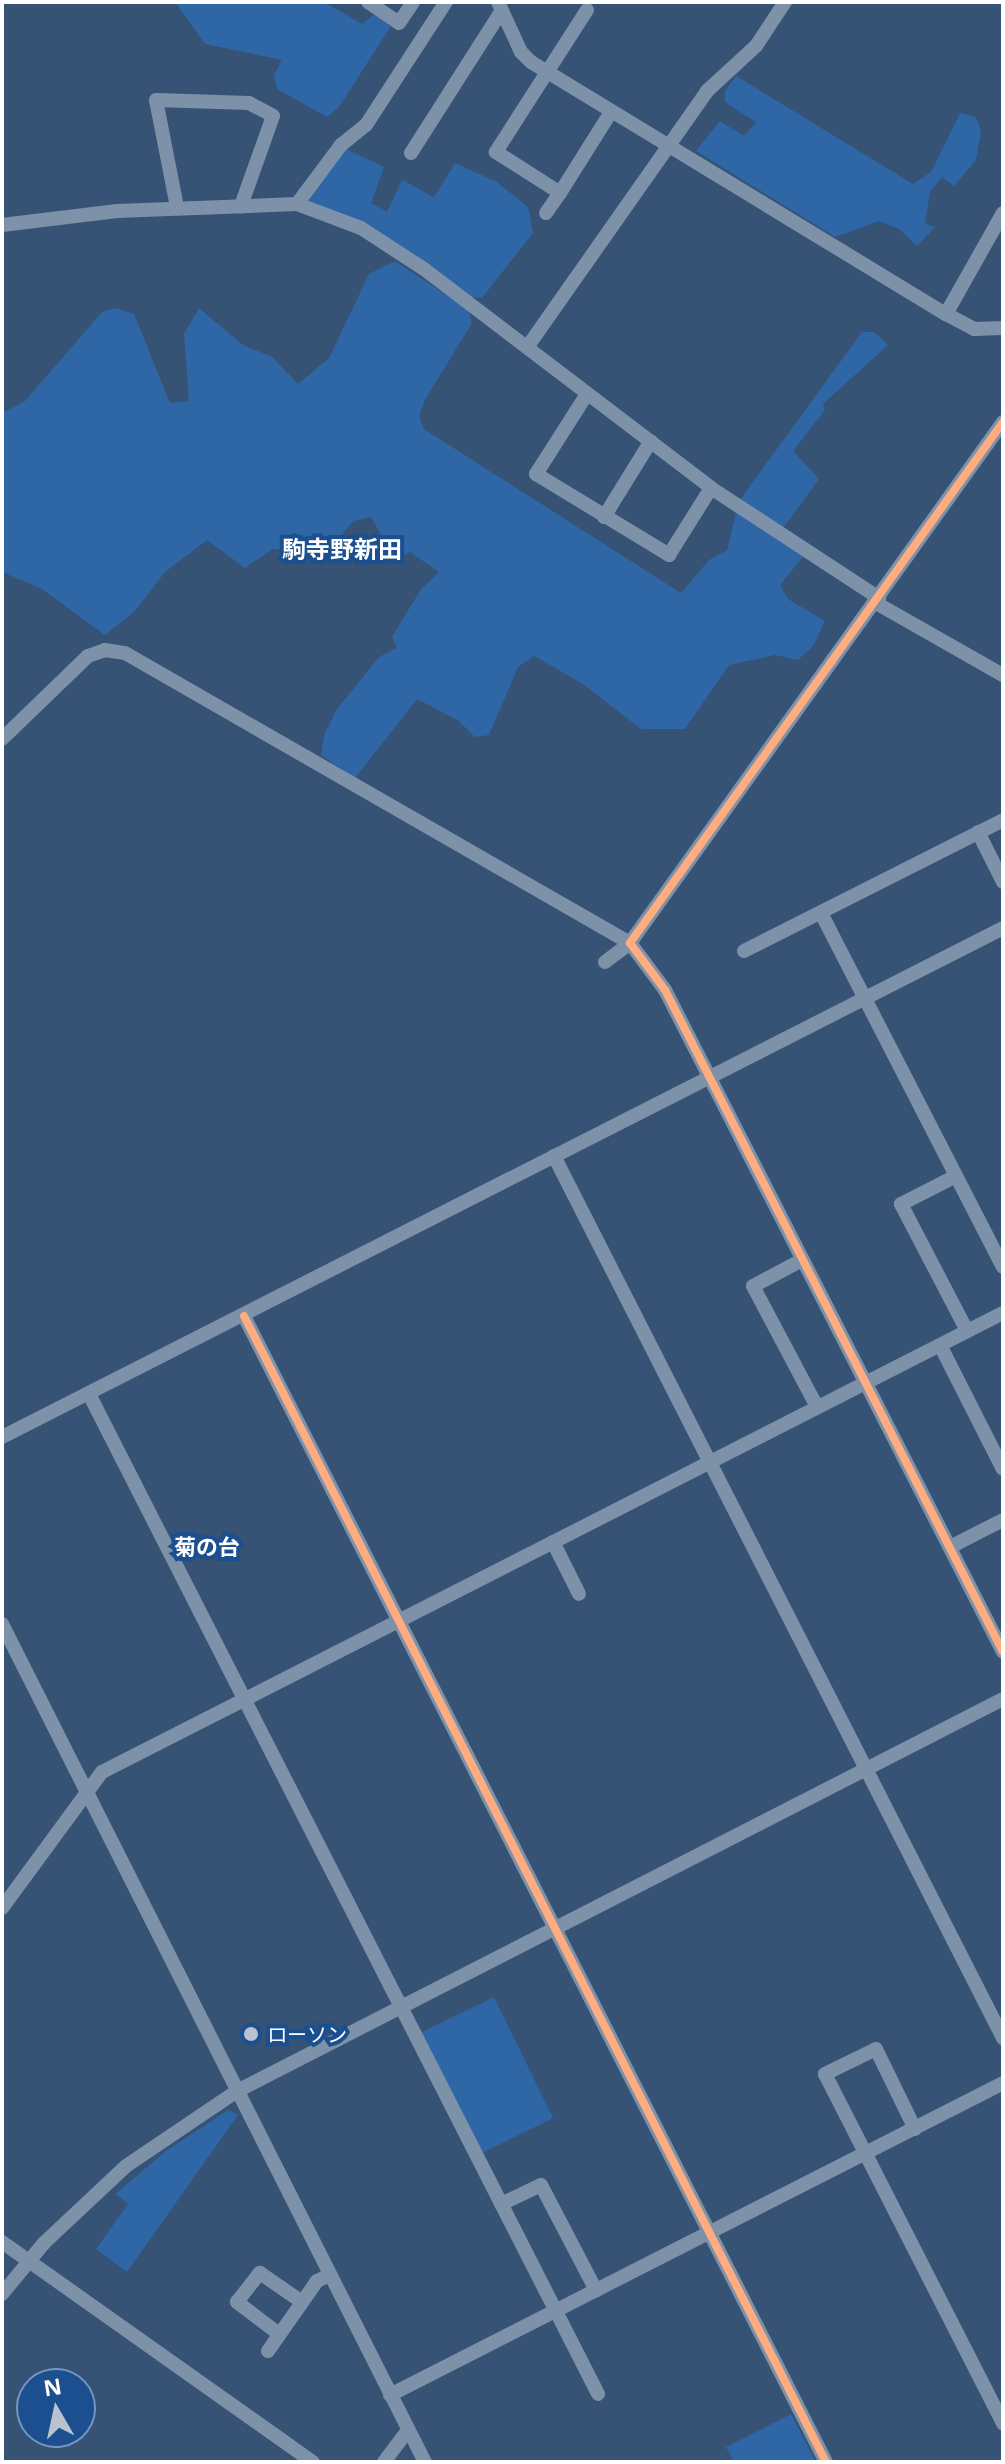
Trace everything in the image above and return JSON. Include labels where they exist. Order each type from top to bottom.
[{"type":"street","points":[[368,2],[399,23],[413,2]]},
{"type":"street","points":[[297,204],[341,145],[366,125],[446,2]]},
{"type":"street","points":[[528,346],[672,148],[707,91],[756,46],[785,2]]},
{"type":"street","points":[[500,6],[521,52],[545,71],[946,314],[974,329],[1003,328]]},
{"type":"street","points":[[411,153],[500,6]]},
{"type":"street","points":[[560,193],[496,152],[545,71],[587,10]]},
{"type":"street","points":[[177,207],[156,100],[249,103],[273,116],[241,206]]},
{"type":"street","points":[[546,213],[611,112]]},
{"type":"street","points":[[2,225],[177,207],[297,204],[361,228],[528,346],[711,488],[878,600],[1003,675]]},
{"type":"street","points":[[946,314],[1003,213]]},
{"type":"street","points":[[587,394],[536,474],[669,555],[711,488]]},
{"type":"street","points":[[605,962],[630,943],[1003,422]]},
{"type":"street","points":[[604,517],[651,441]]},
{"type":"street","points":[[2,739],[88,656],[105,650],[125,653],[630,943],[653,976],[711,1079],[1003,1652]]},
{"type":"street","points":[[744,951],[1003,820]]},
{"type":"street","points":[[978,832],[1003,882]]},
{"type":"street","points":[[821,913],[1003,1267]]},
{"type":"street","points":[[2,1437],[1003,928]]},
{"type":"street","points":[[554,1156],[1003,2038]]},
{"type":"street","points":[[956,1176],[901,1204],[967,1331]]},
{"type":"street","points":[[802,1260],[753,1286],[817,1407]]},
{"type":"street","points":[[2,1908],[86,1788],[102,1772],[1003,1313]]},
{"type":"street","points":[[244,1316],[826,2462]]},
{"type":"street","points":[[940,1345],[1003,1469]]},
{"type":"street","points":[[89,1394],[598,2394]]},
{"type":"street","points":[[950,1547],[1003,1520]]},
{"type":"street","points":[[553,1542],[579,1594]]},
{"type":"street","points":[[2,1624],[425,2462]]},
{"type":"street","points":[[2,2294],[29,2260],[126,2166],[237,2091],[1003,1699]]},
{"type":"street","points":[[915,2129],[876,2049],[825,2074],[1003,2424]]},
{"type":"street","points":[[390,2395],[1003,2083]]},
{"type":"street","points":[[501,2204],[541,2185],[596,2290]]},
{"type":"street","points":[[2,2242],[313,2462]]},
{"type":"street","points":[[279,2334],[237,2302],[260,2273],[302,2302]]},
{"type":"street","points":[[268,2351],[317,2281],[330,2275]]},
{"type":"street","points":[[384,2462],[408,2430]]},
{"type":"shaded area","points":[[175,2],[324,2],[362,24],[376,13],[391,26],[339,107],[327,117],[277,89],[274,75],[282,60],[205,44]]},
{"type":"shaded area","points":[[736,76],[913,184],[931,172],[960,113],[976,117],[981,132],[976,160],[954,186],[942,177],[930,192],[925,224],[935,227],[917,246],[899,229],[879,221],[835,237],[696,151],[720,121],[744,136],[756,122],[725,102],[725,91]]},
{"type":"shaded area","points":[[344,148],[384,167],[371,203],[387,212],[402,180],[434,197],[455,163],[497,182],[528,207],[533,233],[482,298],[471,297],[367,224],[308,201]]},
{"type":"shaded area","points":[[395,261],[469,310],[472,323],[425,400],[419,416],[424,429],[681,593],[709,560],[727,550],[739,501],[862,332],[874,332],[888,345],[823,404],[825,410],[793,451],[819,479],[778,535],[803,557],[780,585],[788,599],[825,621],[813,646],[798,660],[775,655],[729,665],[685,729],[641,729],[583,684],[534,656],[518,667],[489,735],[475,737],[459,721],[417,699],[355,778],[321,755],[324,735],[337,709],[379,657],[397,648],[392,637],[421,589],[439,572],[410,552],[402,556],[385,542],[371,517],[353,521],[328,552],[318,544],[302,552],[273,549],[245,568],[207,540],[165,572],[135,611],[105,635],[42,589],[2,572],[2,413],[25,401],[102,312],[115,308],[134,314],[170,403],[189,401],[184,334],[199,308],[243,345],[272,357],[298,384],[329,358],[369,274]]},
{"type":"shaded area","points":[[494,1997],[553,2118],[477,2156],[418,2034]]},
{"type":"shaded area","points":[[228,2110],[238,2115],[127,2272],[96,2249],[128,2204],[115,2194],[166,2151]]},
{"type":"shaded area","points":[[791,2414],[816,2462],[734,2462],[726,2447]]},
{"type":"cycle path","points":[[1003,422],[630,943],[665,990],[1003,1652]]},
{"type":"cycle path","points":[[244,1316],[826,2462]]},
{"type":"place","name":"ローソン","points":[[251,2034]]},
{"type":"district","name":"駒寺野新田","points":[[342,549]]},
{"type":"district","name":"菊の台","points":[[207,1547]]}]
